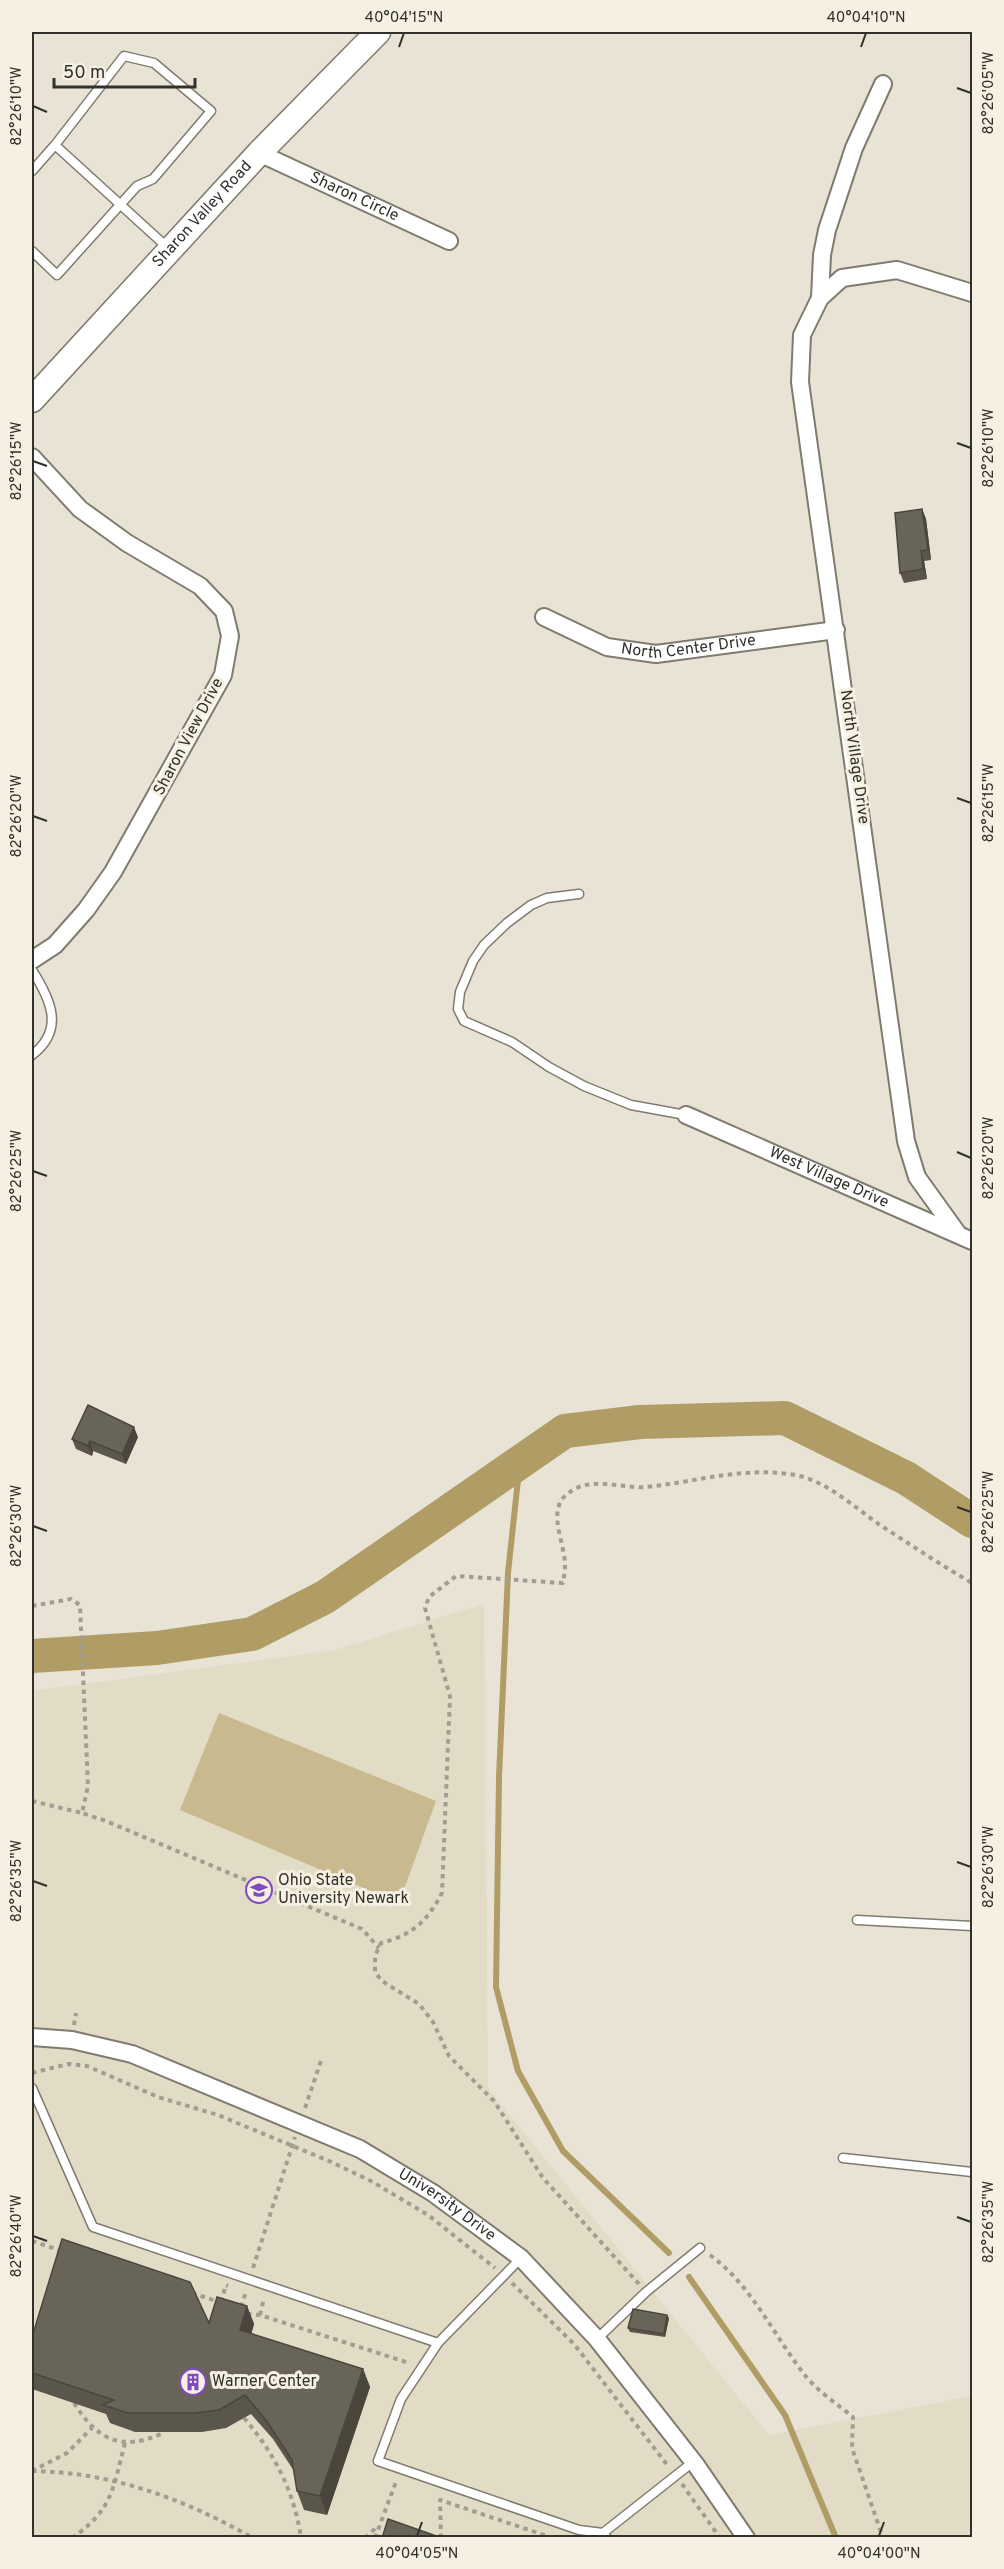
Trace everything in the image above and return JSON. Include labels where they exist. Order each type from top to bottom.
[{"type":"street","name":"Sharon Valley Road","points":[[32,400],[259,153],[378,32]]},
{"type":"street","points":[[820,298],[826,230],[854,148],[883,84]]},
{"type":"street","name":"Sharon Circle","points":[[259,153],[449,242]]},
{"type":"street","name":"North Village Drive","points":[[965,1238],[917,1177],[906,1141],[800,382],[802,335],[820,298],[842,278],[897,270],[972,293]]},
{"type":"street","name":"Sharon View Drive","points":[[32,457],[80,509],[127,543],[200,586],[224,612],[230,636],[223,675],[113,872],[86,910],[55,945],[32,960]]},
{"type":"street","name":"North Center Drive","points":[[544,617],[607,647],[656,654],[836,630]]},
{"type":"street","name":"West Village Drive","points":[[686,1114],[965,1238]]},
{"type":"street","name":"University Drive","points":[[32,2037],[72,2040],[132,2054],[360,2149],[424,2188],[520,2258],[597,2339],[693,2462],[746,2538]]},
{"type":"lane","points":[[32,171],[124,56],[154,63],[211,111],[153,179],[136,186],[57,275],[32,251]]},
{"type":"lane","points":[[54,145],[170,250]]},
{"type":"lane","points":[[579,894],[547,898],[531,905],[507,923],[484,945],[473,962],[460,992],[458,1009],[464,1021],[512,1042],[549,1067],[584,1086],[631,1105],[686,1114]]},
{"type":"lane","points":[[32,970],[43,988],[53,1015],[47,1041],[32,1055]]},
{"type":"lane","points":[[857,1920],[972,1926]]},
{"type":"lane","points":[[32,2088],[93,2227],[438,2343]]},
{"type":"lane","points":[[843,2158],[972,2172]]},
{"type":"lane","points":[[597,2339],[646,2292],[700,2248]]},
{"type":"lane","points":[[520,2258],[438,2343],[400,2399],[378,2461],[579,2530],[605,2535],[693,2462]]},
{"type":"path","points":[[646,2292],[543,2178],[494,2101],[449,2056],[433,2022],[418,2004],[382,1981],[375,1972],[375,1956],[381,1943],[403,1938],[430,1916],[442,1893],[450,1696],[425,1608],[429,1597],[456,1576],[563,1583],[565,1564],[558,1510],[564,1498],[583,1487],[598,1482],[642,1487],[702,1476],[756,1472],[795,1475],[817,1481],[931,1560],[972,1583]]},
{"type":"path","points":[[32,1606],[71,1599],[80,1605],[88,1786],[82,1813]]},
{"type":"path","points":[[32,1802],[106,1821],[362,1929],[379,1948]]},
{"type":"path","points":[[322,2058],[238,2314],[260,2315],[422,2368]]},
{"type":"path","points":[[32,2073],[68,2064],[87,2066],[158,2097],[218,2115],[292,2145],[371,2181],[428,2215],[504,2275],[574,2344],[720,2538]]},
{"type":"path","points":[[32,2241],[65,2252]]},
{"type":"path","points":[[700,2248],[730,2270],[780,2336],[805,2376],[853,2417],[852,2448],[883,2538]]},
{"type":"path","points":[[187,2292],[222,2303],[226,2285],[264,2298],[260,2315]]},
{"type":"path","points":[[74,2403],[92,2428],[103,2436],[126,2443],[147,2440],[163,2433]]},
{"type":"path","points":[[244,2418],[267,2445],[286,2479],[302,2538]]},
{"type":"path","points":[[32,2471],[67,2453],[92,2428]]},
{"type":"path","points":[[72,2538],[93,2523],[111,2499],[126,2443]]},
{"type":"path","points":[[375,2538],[401,2469]]},
{"type":"path","points":[[32,2471],[115,2481],[162,2494],[207,2512],[254,2538]]},
{"type":"path","points":[[441,2538],[440,2500],[553,2538]]},
{"type":"path","points":[[365,2538],[379,2525]]},
{"type":"shaded area","name":"Ohio State University Newark","points":[[484,1604],[488,2088],[769,2435],[972,2396],[972,2537],[32,2537],[32,1691],[335,1650]]},
{"type":"shaded area","points":[[219,1713],[436,1801],[399,1903],[180,1810]]},
{"type":"building","points":[[922,509],[928,550],[921,551],[923,569],[900,573],[895,513]]},
{"type":"building","points":[[88,1405],[134,1427],[122,1454],[90,1441],[88,1446],[72,1439]]},
{"type":"building","name":"Warner Center","points":[[62,2239],[190,2282],[209,2323],[217,2297],[247,2306],[240,2330],[363,2369],[320,2496],[297,2491],[292,2460],[266,2420],[245,2395],[219,2410],[195,2413],[128,2413],[103,2405],[114,2400],[32,2373],[32,2337]]},
{"type":"building","points":[[633,2309],[667,2315],[664,2334],[628,2328]]},
{"type":"building","points":[[388,2519],[442,2538],[382,2538]]},
{"type":"waterway","points":[[32,1656],[157,1648],[252,1634],[325,1597],[565,1431],[640,1422],[785,1418],[906,1478],[972,1521]]},
{"type":"waterway","points":[[520,1461],[508,1573],[499,1777],[496,1987],[518,2071],[563,2151],[669,2253]]},
{"type":"waterway","points":[[689,2277],[785,2415],[836,2538]]},
{"type":"place","name":"Ohio State University Newark","points":[[259,1890]]},
{"type":"place","name":"Warner Center","points":[[193,2382]]}]
